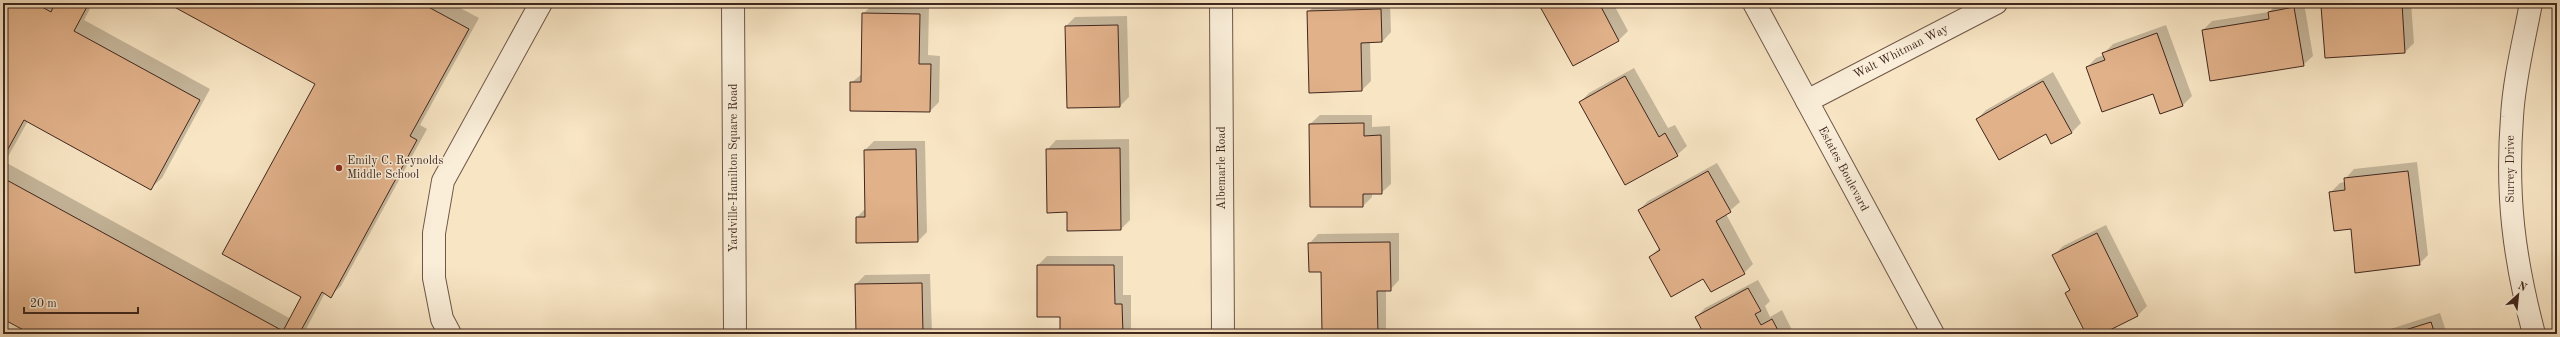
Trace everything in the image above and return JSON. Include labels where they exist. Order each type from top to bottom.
[{"type":"street","points":[[450,334],[442,319],[434,278],[434,233],[443,181],[541,3]]},
{"type":"street","name":"Yardville-Hamilton Square Road","points":[[733,3],[735,334]]},
{"type":"street","name":"Albemarle Road","points":[[1221,3],[1223,334]]},
{"type":"street","name":"Estates Boulevard","points":[[1754,3],[1933,334]]},
{"type":"street","name":"Walt Whitman Way","points":[[1807,101],[1996,3]]},
{"type":"street","name":"Surrey Drive","points":[[2531,3],[2512,116],[2509,189],[2516,262],[2534,334]]},
{"type":"building","points":[[3,3],[35,3],[51,12],[55,3],[89,3],[74,31],[200,100],[151,190],[24,120],[3,158]]},
{"type":"building","points":[[167,3],[421,3],[469,29],[410,136],[417,140],[331,298],[322,292],[299,334],[31,334],[3,319],[3,178],[283,331],[301,297],[222,254],[315,84]]},
{"type":"building","points":[[1538,3],[1599,3],[1619,41],[1573,66]]},
{"type":"building","points":[[2366,3],[2402,3],[2405,53],[2325,58],[2321,6]]},
{"type":"building","points":[[2294,7],[2304,66],[2210,81],[2202,30],[2269,19],[2268,12]]},
{"type":"building","points":[[1381,9],[1382,42],[1361,43],[1362,91],[1309,93],[1307,11]]},
{"type":"building","points":[[862,13],[920,14],[919,64],[931,64],[930,112],[850,111],[850,82],[861,82]]},
{"type":"building","points":[[1118,25],[1120,107],[1067,108],[1065,26]]},
{"type":"building","points":[[2157,33],[2183,106],[2160,114],[2153,94],[2102,112],[2086,67],[2105,60],[2102,53]]},
{"type":"building","points":[[1625,76],[1659,137],[1665,133],[1678,156],[1625,185],[1579,102]]},
{"type":"building","points":[[2043,81],[2072,133],[2051,144],[2046,134],[1999,160],[1976,119]]},
{"type":"building","points":[[1364,123],[1364,136],[1381,135],[1382,194],[1363,194],[1363,207],[1310,207],[1309,124]]},
{"type":"building","points":[[1120,148],[1121,230],[1067,231],[1067,212],[1047,213],[1046,149]]},
{"type":"building","points":[[916,149],[918,242],[856,243],[856,217],[865,217],[864,150]]},
{"type":"building","points":[[1708,171],[1731,212],[1716,221],[1745,274],[1711,292],[1703,279],[1671,297],[1649,257],[1660,250],[1638,210]]},
{"type":"building","points":[[2408,171],[2420,265],[2355,273],[2351,229],[2334,231],[2329,192],[2345,190],[2344,178]]},
{"type":"building","points":[[2097,233],[2138,316],[2102,334],[2086,334],[2065,293],[2070,290],[2052,255]]},
{"type":"building","points":[[1390,242],[1391,291],[1377,291],[1378,334],[1322,334],[1321,272],[1309,272],[1308,243]]},
{"type":"building","points":[[1037,265],[1114,265],[1115,304],[1122,304],[1123,334],[1060,334],[1060,317],[1037,317]]},
{"type":"building","points":[[922,283],[923,334],[856,334],[855,284]]},
{"type":"building","points":[[1748,288],[1761,311],[1755,314],[1761,325],[1772,319],[1780,334],[1704,334],[1695,317]]},
{"type":"building","points":[[2431,322],[2435,334],[2392,334]]},
{"type":"place","name":"Emily C. Reynolds Middle School","points":[[339,168]]}]
